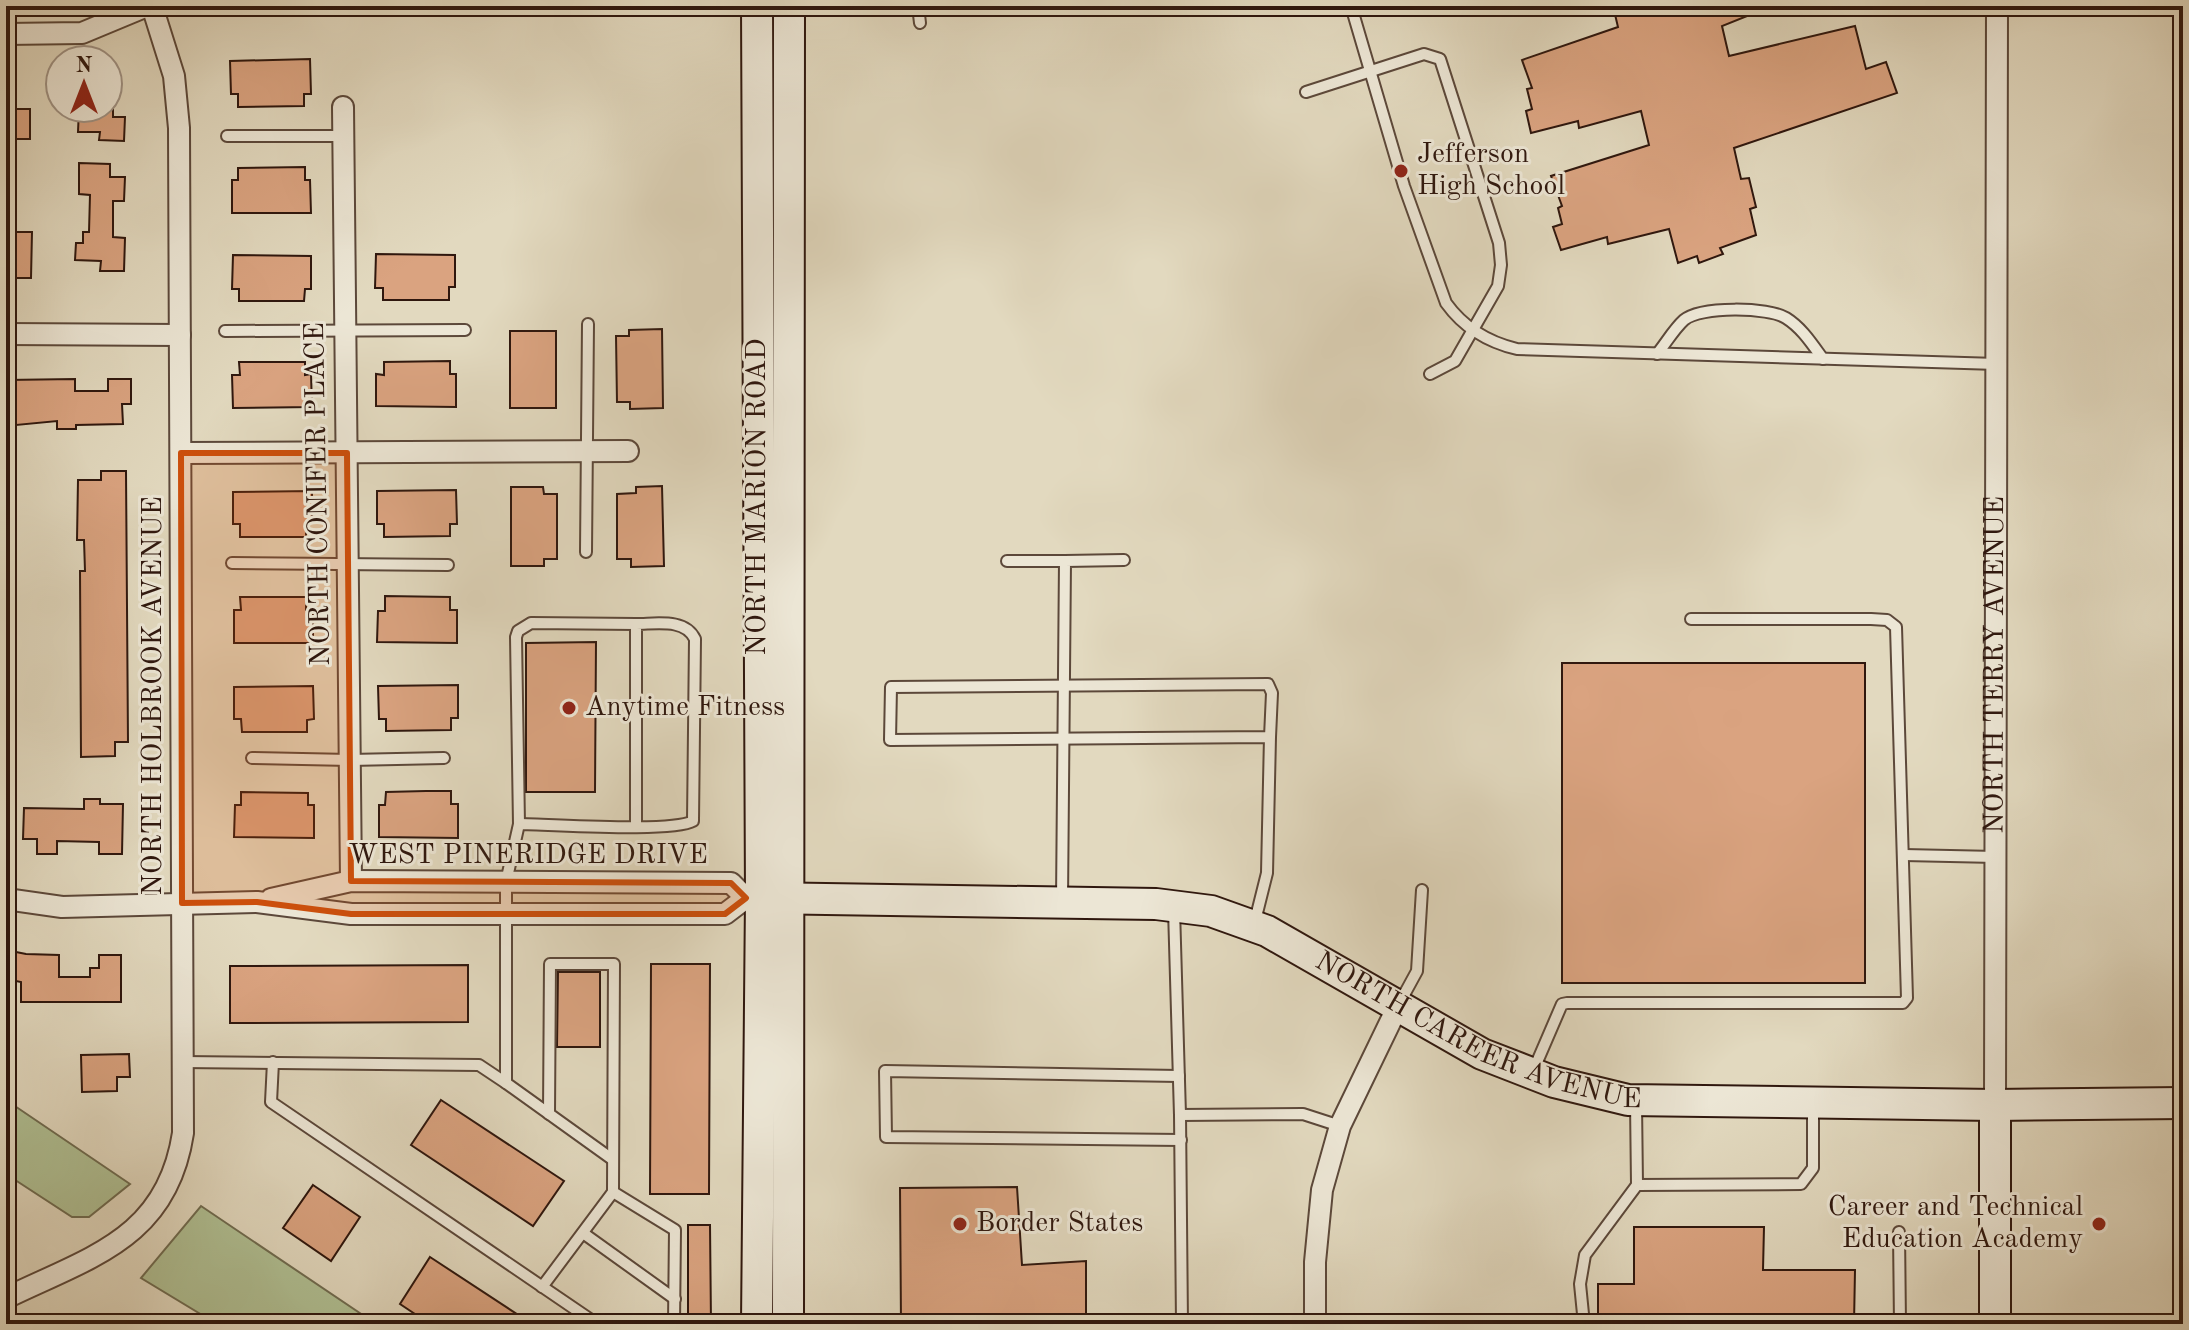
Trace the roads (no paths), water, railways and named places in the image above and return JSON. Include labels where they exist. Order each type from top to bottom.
[{"type":"main road","name":"NORTH MARION ROAD","points":[[757,6],[765,898],[788,1324]]},
{"type":"main road","name":"NORTH MARION ROAD","points":[[757,1324],[789,6]]},
{"type":"main road","name":"NORTH CAREER AVENUE","points":[[765,898],[1062,903],[1211,911],[1267,931],[1482,1054],[1554,1082],[1636,1101],[1995,1105],[2183,1103]]},
{"type":"main road","name":"NORTH TERRY AVENUE","points":[[1995,1105],[1995,1324]]},
{"type":"street","points":[[6,34],[82,33],[150,6]]},
{"type":"street","name":"NORTH HOLBROOK AVENUE","points":[[6,1298],[117,1244],[140,1224],[161,1198],[180,1149],[179,128],[174,76],[150,6]]},
{"type":"street","name":"NORTH TERRY AVENUE","points":[[1995,1105],[1997,6]]},
{"type":"street","name":"NORTH CONIFER PLACE","points":[[343,107],[351,881]]},
{"type":"street","points":[[6,334],[180,335]]},
{"type":"street","points":[[181,453],[628,451]]},
{"type":"street","name":"WEST PINERIDGE DRIVE","points":[[257,902],[351,881],[731,883],[765,898]]},
{"type":"street","name":"WEST PINERIDGE DRIVE","points":[[6,899],[62,907],[257,902],[351,914],[725,914],[765,898]]},
{"type":"street","points":[[1315,1324],[1315,1262],[1322,1190],[1340,1126],[1398,1006]]},
{"type":"lane","points":[[918,6],[920,23]]},
{"type":"lane","points":[[1351,6],[1404,186],[1446,303],[1472,331],[1497,344],[1517,349],[1997,364]]},
{"type":"lane","points":[[1306,92],[1424,54],[1440,59],[1499,243],[1501,265],[1498,286],[1455,361],[1430,374]]},
{"type":"lane","points":[[227,136],[344,136]]},
{"type":"lane","points":[[1657,354],[1685,319],[1698,312],[1715,310],[1783,316],[1799,327],[1823,359]]},
{"type":"lane","points":[[586,552],[588,324]]},
{"type":"lane","points":[[225,331],[465,330]]},
{"type":"lane","points":[[1007,561],[1124,560]]},
{"type":"lane","points":[[1062,903],[1065,561]]},
{"type":"lane","points":[[232,563],[448,565]]},
{"type":"lane","points":[[1532,1074],[1562,1004],[1903,1003],[1907,998],[1896,627],[1887,620],[1871,619],[1691,619]]},
{"type":"lane","points":[[506,1083],[506,882],[519,824],[518,631],[531,623],[679,625],[691,631],[695,639],[693,821],[676,826],[519,824]]},
{"type":"lane","points":[[636,624],[636,826]]},
{"type":"lane","points":[[1253,927],[1267,873],[1272,693],[1268,684],[891,687],[890,740],[1270,737]]},
{"type":"lane","points":[[252,758],[444,758]]},
{"type":"lane","points":[[1904,855],[1996,857]]},
{"type":"lane","points":[[1398,1006],[1417,971],[1422,890]]},
{"type":"lane","points":[[1174,907],[1181,1140],[1182,1324]]},
{"type":"lane","points":[[542,1287],[613,1192],[614,964],[550,964],[549,1114]]},
{"type":"lane","points":[[182,1062],[479,1065],[612,1159]]},
{"type":"lane","points":[[273,1062],[271,1102],[597,1324]]},
{"type":"lane","points":[[1179,1076],[885,1071],[886,1137],[1181,1140]]},
{"type":"lane","points":[[1584,1324],[1580,1284],[1585,1255],[1637,1185],[1636,1101]]},
{"type":"lane","points":[[1637,1185],[1801,1184],[1813,1168],[1813,1103]]},
{"type":"lane","points":[[1180,1115],[1303,1114],[1340,1126]]},
{"type":"lane","points":[[613,1192],[675,1230],[674,1324]]},
{"type":"lane","points":[[1899,1232],[1900,1324]]},
{"type":"lane","points":[[583,1233],[675,1299]]},
{"type":"place","name":"Jefferson High School","points":[[1401,171]]},
{"type":"place","name":"Anytime Fitness","points":[[569,708]]},
{"type":"place","name":"Border States","points":[[960,1224]]},
{"type":"place","name":"Career and Technical Education Academy","points":[[2099,1224]]}]
